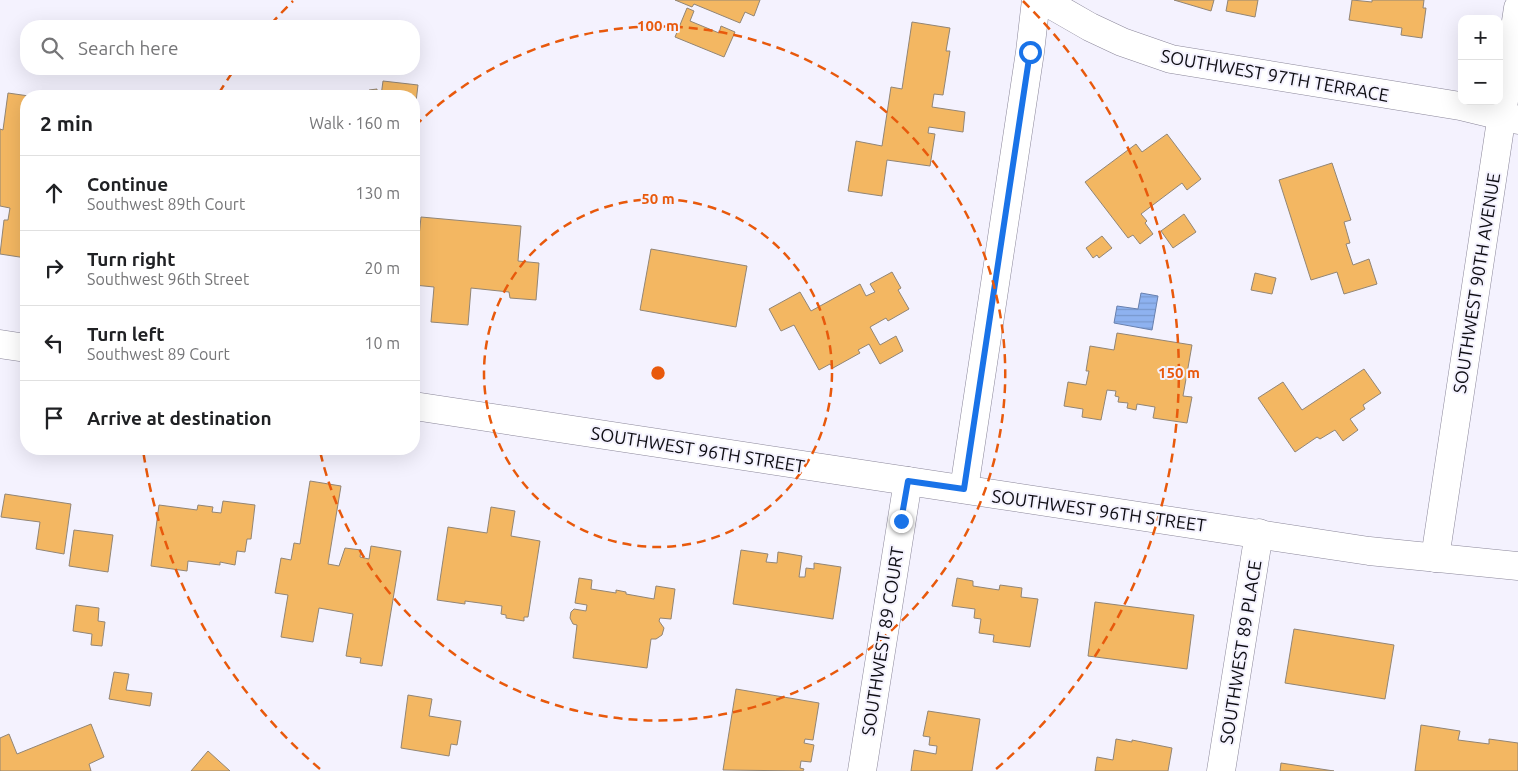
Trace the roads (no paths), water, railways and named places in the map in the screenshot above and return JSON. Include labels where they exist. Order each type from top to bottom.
[{"type":"street","points":[[964,489],[1029,62],[1036,0]]},
{"type":"street","name":"SOUTHWEST 97TH TERRACE","points":[[1043,0],[1106,35],[1170,59],[1510,117]]},
{"type":"street","name":"SOUTHWEST 90TH AVENUE","points":[[1435,558],[1510,117],[1518,8]]},
{"type":"street","points":[[0,344],[20,347]]},
{"type":"street","name":"SOUTHWEST 96TH STREET","points":[[420,407],[1361,550],[1518,566]]},
{"type":"street","name":"SOUTHWEST 89 COURT","points":[[862,771],[908,481]]},
{"type":"street","name":"SOUTHWEST 89 PLACE","points":[[1221,771],[1259,533]]},
{"type":"water","points":[[1141,293],[1158,296],[1152,330],[1114,323],[1117,306],[1138,309]]}]
